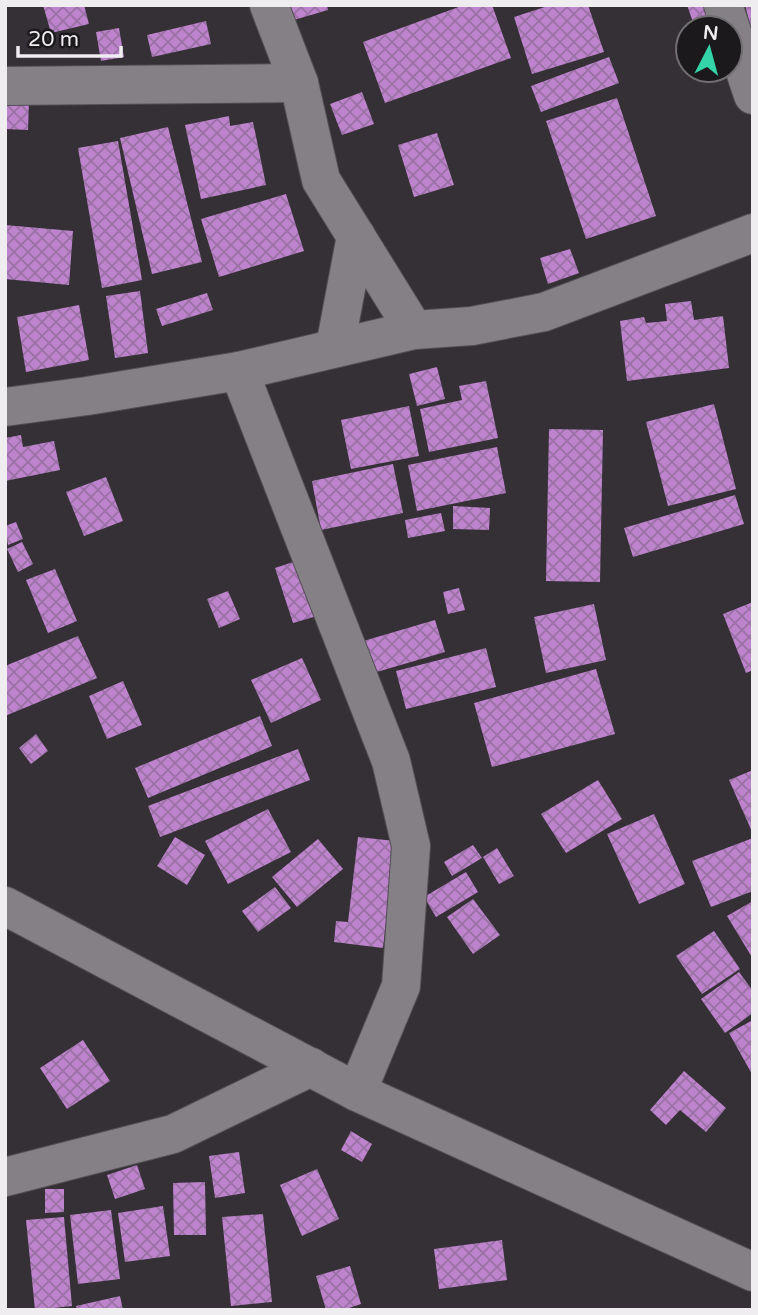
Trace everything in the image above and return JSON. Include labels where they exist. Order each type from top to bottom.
[{"type":"street","points":[[270,5],[299,83],[321,180],[414,330]]},
{"type":"street","points":[[723,5],[753,95]]},
{"type":"street","points":[[5,86],[299,83]]},
{"type":"street","points":[[5,407],[239,371],[414,330],[472,326],[544,312],[753,233]]},
{"type":"street","points":[[335,347],[356,236]]},
{"type":"street","points":[[239,371],[391,761],[411,846],[401,986],[357,1092]]},
{"type":"street","points":[[5,906],[357,1092],[753,1272]]},
{"type":"street","points":[[5,1177],[173,1134],[311,1066]]},
{"type":"building","points":[[43,5],[84,5],[89,24],[51,33]]},
{"type":"building","points":[[290,5],[327,5],[328,10],[294,20]]},
{"type":"building","points":[[464,5],[492,5],[511,58],[385,103],[363,42]]},
{"type":"building","points":[[551,5],[588,5],[604,52],[532,74],[514,17]]},
{"type":"building","points":[[687,5],[707,5],[710,14],[690,14]]},
{"type":"building","points":[[745,5],[753,5],[753,33],[752,33]]},
{"type":"building","points":[[206,21],[211,44],[152,57],[147,35]]},
{"type":"building","points":[[119,28],[124,57],[101,61],[96,32]]},
{"type":"building","points":[[609,57],[619,83],[541,112],[531,86]]},
{"type":"building","points":[[362,92],[374,124],[342,135],[330,104]]},
{"type":"building","points":[[617,98],[656,216],[586,239],[546,121]]},
{"type":"building","points":[[5,100],[29,101],[28,130],[5,129]]},
{"type":"building","points":[[229,116],[230,126],[253,122],[266,185],[201,199],[185,125]]},
{"type":"building","points":[[168,127],[202,262],[152,274],[120,138]]},
{"type":"building","points":[[437,133],[454,185],[414,197],[398,145]]},
{"type":"building","points":[[118,141],[142,280],[102,288],[78,148]]},
{"type":"building","points":[[286,194],[304,251],[219,277],[201,219]]},
{"type":"building","points":[[5,225],[73,231],[69,285],[5,279]]},
{"type":"building","points":[[570,249],[579,273],[548,284],[540,258]]},
{"type":"building","points":[[140,291],[148,353],[115,358],[106,296]]},
{"type":"building","points":[[207,293],[213,310],[162,326],[156,309]]},
{"type":"building","points":[[691,301],[694,320],[723,316],[729,368],[627,381],[620,321],[644,317],[646,323],[667,321],[665,304]]},
{"type":"building","points":[[79,305],[89,360],[26,372],[17,317]]},
{"type":"building","points":[[437,367],[445,399],[417,406],[409,374]]},
{"type":"building","points":[[486,381],[498,438],[429,452],[420,409],[462,400],[459,386]]},
{"type":"building","points":[[714,404],[736,489],[668,506],[646,422]]},
{"type":"building","points":[[409,406],[419,456],[351,469],[341,420]]},
{"type":"building","points":[[549,429],[603,430],[600,582],[546,581]]},
{"type":"building","points":[[21,435],[23,447],[54,441],[60,470],[5,481],[5,438]]},
{"type":"building","points":[[497,447],[506,493],[417,511],[408,465]]},
{"type":"building","points":[[393,464],[403,513],[321,530],[312,481]]},
{"type":"building","points":[[106,477],[123,521],[84,536],[66,492]]},
{"type":"building","points":[[735,495],[744,524],[633,557],[624,528]]},
{"type":"building","points":[[453,506],[490,508],[489,530],[453,529]]},
{"type":"building","points":[[441,513],[445,531],[408,538],[405,520]]},
{"type":"building","points":[[16,522],[23,539],[8,545],[5,526]]},
{"type":"building","points":[[22,542],[33,564],[18,572],[7,549]]},
{"type":"building","points":[[299,560],[317,616],[293,623],[275,568]]},
{"type":"building","points":[[55,569],[77,621],[48,633],[26,580]]},
{"type":"building","points":[[459,588],[465,610],[448,614],[443,592]]},
{"type":"building","points":[[228,591],[240,619],[219,628],[207,599]]},
{"type":"building","points":[[753,602],[753,670],[746,673],[723,614]]},
{"type":"building","points":[[594,604],[606,660],[546,673],[534,617]]},
{"type":"building","points":[[435,620],[445,652],[370,674],[360,642]]},
{"type":"building","points":[[78,636],[97,678],[5,716],[5,666]]},
{"type":"building","points":[[486,648],[496,687],[406,709],[396,671]]},
{"type":"building","points":[[302,658],[321,700],[271,723],[251,680]]},
{"type":"building","points":[[596,669],[615,734],[492,767],[474,703]]},
{"type":"building","points":[[123,681],[142,725],[107,739],[89,696]]},
{"type":"building","points":[[260,716],[272,746],[148,798],[135,768]]},
{"type":"building","points":[[36,734],[48,751],[31,764],[19,748]]},
{"type":"building","points":[[298,749],[310,780],[160,837],[148,806]]},
{"type":"building","points":[[753,770],[753,834],[729,780]]},
{"type":"building","points":[[598,780],[622,819],[566,853],[541,814]]},
{"type":"building","points":[[268,809],[291,852],[228,884],[205,841]]},
{"type":"building","points":[[654,814],[685,884],[639,904],[607,834]]},
{"type":"building","points":[[175,837],[205,855],[187,885],[157,866]]},
{"type":"building","points":[[358,837],[395,841],[383,948],[334,942],[336,921],[348,922]]},
{"type":"building","points":[[753,838],[753,891],[711,907],[692,861]]},
{"type":"building","points":[[318,839],[343,869],[297,907],[272,877]]},
{"type":"building","points":[[473,845],[482,858],[452,876],[444,862]]},
{"type":"building","points":[[497,848],[514,876],[499,884],[483,857]]},
{"type":"building","points":[[466,872],[478,892],[436,917],[424,897]]},
{"type":"building","points":[[275,887],[291,908],[258,932],[242,911]]},
{"type":"building","points":[[473,899],[500,935],[473,954],[447,917]]},
{"type":"building","points":[[753,901],[753,959],[727,916]]},
{"type":"building","points":[[714,931],[740,969],[702,994],[676,956]]},
{"type":"building","points":[[739,972],[753,991],[753,1013],[725,1033],[701,999]]},
{"type":"building","points":[[753,1020],[753,1076],[729,1033]]},
{"type":"building","points":[[83,1040],[110,1081],[67,1109],[40,1068]]},
{"type":"building","points":[[684,1071],[726,1108],[706,1132],[680,1110],[666,1125],[650,1110]]},
{"type":"building","points":[[351,1131],[372,1144],[362,1162],[341,1150]]},
{"type":"building","points":[[239,1152],[245,1193],[215,1198],[209,1156]]},
{"type":"building","points":[[137,1165],[145,1189],[115,1199],[107,1175]]},
{"type":"building","points":[[317,1169],[339,1219],[302,1236],[280,1185]]},
{"type":"building","points":[[205,1182],[206,1235],[174,1235],[173,1183]]},
{"type":"building","points":[[45,1189],[64,1189],[64,1212],[45,1213]]},
{"type":"building","points":[[163,1206],[170,1256],[125,1262],[118,1213]]},
{"type":"building","points":[[111,1210],[120,1279],[78,1284],[70,1215]]},
{"type":"building","points":[[263,1214],[272,1302],[231,1306],[222,1217]]},
{"type":"building","points":[[64,1217],[72,1306],[35,1310],[26,1220]]},
{"type":"building","points":[[502,1240],[507,1280],[439,1289],[434,1249]]},
{"type":"building","points":[[350,1266],[361,1304],[343,1310],[326,1310],[316,1276]]},
{"type":"building","points":[[120,1296],[123,1310],[77,1310],[76,1306]]}]
